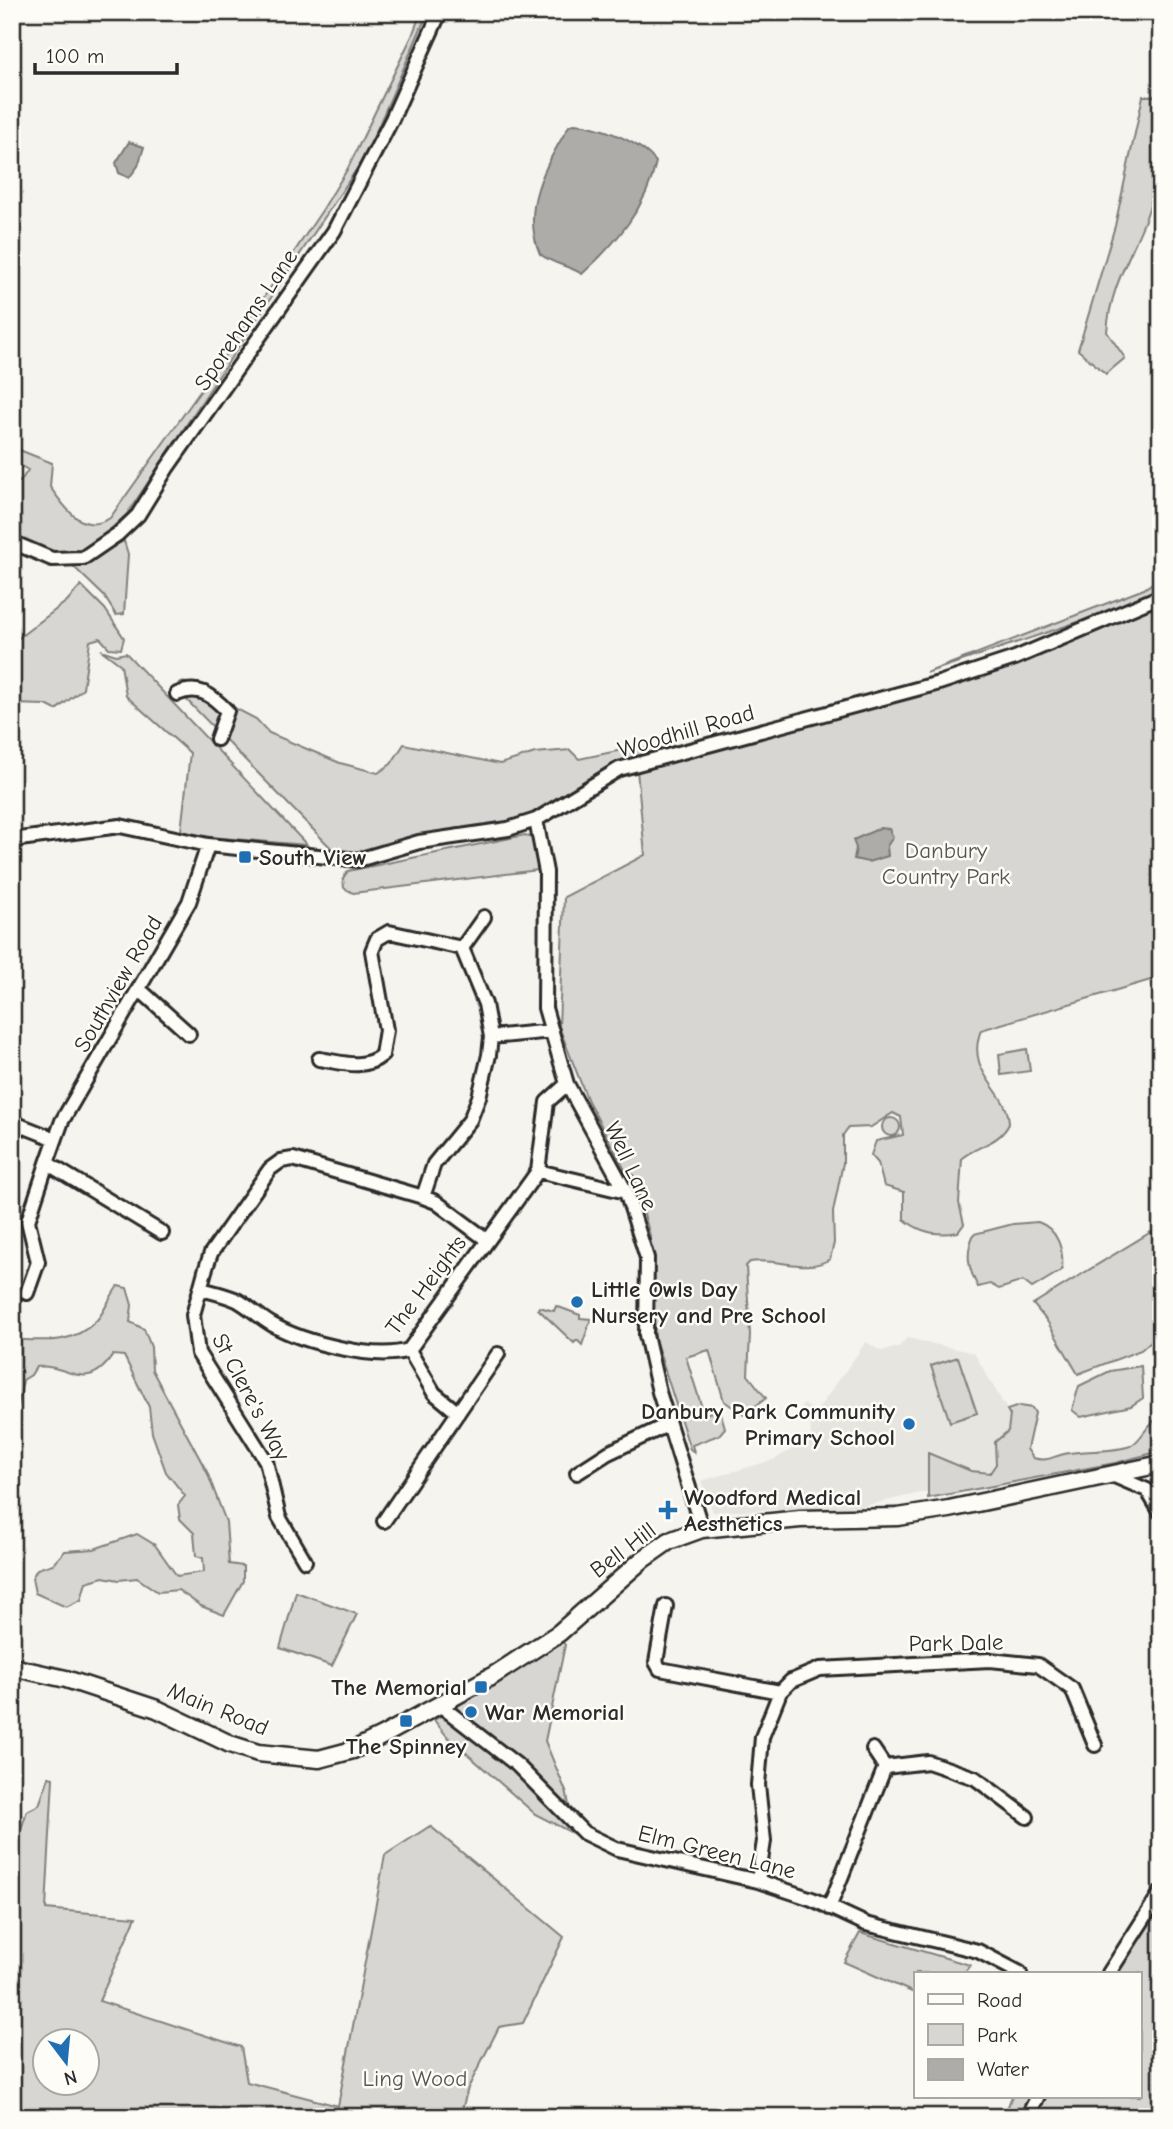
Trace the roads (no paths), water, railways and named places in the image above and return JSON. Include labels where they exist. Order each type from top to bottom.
[{"type":"main road","name":"Bell Hill","points":[[441,1706],[559,1633],[642,1560],[669,1541],[702,1528],[800,1519],[898,1517],[949,1510],[1157,1465]]},
{"type":"main road","name":"Main Road","points":[[12,1667],[105,1691],[177,1717],[230,1744],[258,1753],[291,1758],[319,1759],[353,1750],[441,1706]]},
{"type":"street","name":"Sporehams Lane","points":[[12,542],[52,559],[83,558],[118,534],[138,514],[167,468],[334,231],[392,119],[440,12]]},
{"type":"street","name":"Woodhill Road","points":[[12,840],[120,826],[208,845],[358,860],[419,842],[508,829],[536,820],[619,769],[952,679],[1015,659],[1161,596]]},
{"type":"street","points":[[177,694],[191,688],[219,703],[227,711],[218,739]]},
{"type":"street","name":"Well Lane","points":[[536,820],[546,872],[545,1008],[567,1084],[626,1192],[647,1258],[646,1335],[669,1424],[702,1528]]},
{"type":"street","name":"Southview Road","points":[[27,1293],[38,1262],[28,1221],[62,1121],[189,902],[208,845]]},
{"type":"street","points":[[462,948],[484,917]]},
{"type":"street","points":[[319,1059],[360,1065],[372,1064],[382,1055],[386,1030],[372,951],[377,939],[389,932],[462,948]]},
{"type":"street","points":[[423,1197],[434,1164],[470,1120],[479,1097],[491,1037],[485,1003],[462,948]]},
{"type":"street","points":[[139,989],[189,1034]]},
{"type":"street","points":[[491,1037],[552,1031]]},
{"type":"street","name":"The Heights","points":[[201,1289],[236,1300],[273,1325],[302,1338],[367,1352],[397,1354],[409,1350],[538,1171],[547,1102],[567,1084]]},
{"type":"street","points":[[12,1122],[55,1139]]},
{"type":"street","name":"St Clere's Way","points":[[306,1561],[279,1517],[266,1461],[198,1353],[193,1315],[211,1253],[270,1169],[281,1161],[293,1159],[436,1202],[487,1240]]},
{"type":"street","points":[[47,1163],[162,1233]]},
{"type":"street","points":[[538,1171],[626,1192]]},
{"type":"street","points":[[409,1350],[434,1394],[458,1413]]},
{"type":"street","points":[[384,1521],[498,1354]]},
{"type":"street","points":[[577,1473],[618,1448],[669,1424]]},
{"type":"street","points":[[1147,1490],[1157,1465]]},
{"type":"street","points":[[1112,1475],[1147,1490],[1161,1513]]},
{"type":"street","points":[[666,1606],[656,1662],[660,1668],[780,1692],[762,1737],[758,1786],[764,1841],[758,1881]]},
{"type":"street","name":"Park Dale","points":[[780,1692],[791,1681],[820,1670],[990,1660],[1038,1665],[1072,1689],[1095,1745]]},
{"type":"street","name":"Elm Green Lane","points":[[441,1706],[517,1765],[558,1804],[583,1833],[617,1849],[758,1881],[866,1924],[910,1937],[978,1951],[1018,1972]]},
{"type":"street","points":[[873,1749],[885,1767]]},
{"type":"street","points":[[885,1767],[928,1762],[975,1778],[1027,1817]]},
{"type":"street","points":[[828,1908],[885,1767]]},
{"type":"street","points":[[1110,1972],[1161,1892]]},
{"type":"street","points":[[1027,2117],[1037,2098]]},
{"type":"water","points":[[574,124],[595,128],[630,141],[656,162],[638,209],[607,250],[582,274],[540,254],[533,220],[534,204],[544,172],[569,126]]},
{"type":"water","points":[[129,142],[144,147],[138,166],[129,178],[119,173],[116,163]]},
{"type":"water","points":[[880,828],[889,829],[893,837],[887,846],[888,856],[868,862],[854,859],[856,848],[853,840]]},
{"type":"place","name":"South View","points":[[245,857]]},
{"type":"place","name":"Little Owls Day Nursery and Pre School","points":[[577,1302]]},
{"type":"place","name":"Danbury Park Community Primary School","points":[[909,1424]]},
{"type":"place","name":"Woodford Medical Aesthetics","points":[[668,1510]]},
{"type":"place","name":"The Memorial","points":[[481,1687]]},
{"type":"place","name":"War Memorial","points":[[471,1712]]},
{"type":"place","name":"The Spinney","points":[[406,1721]]},
{"type":"park label","name":"Danbury Country Park","points":[[946,863]]},
{"type":"park label","name":"Ling Wood","points":[[415,2078]]}]
